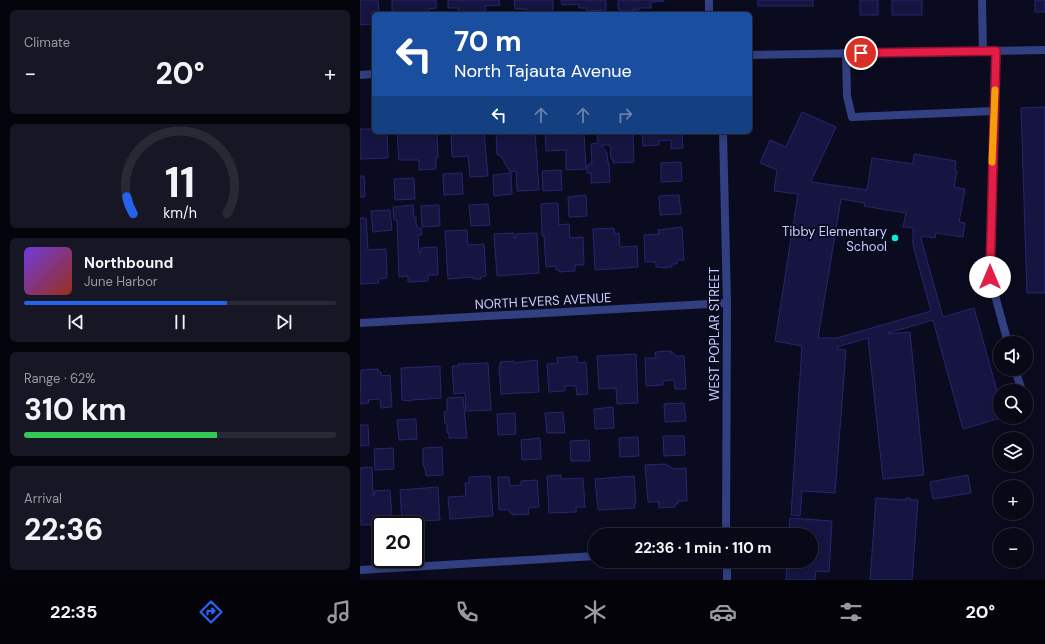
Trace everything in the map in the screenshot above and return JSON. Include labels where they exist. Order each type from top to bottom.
[{"type":"street","points":[[709,0],[709,12]]},
{"type":"street","points":[[982,0],[983,52]]},
{"type":"street","points":[[752,55],[1045,50]]},
{"type":"street","points":[[996,51],[990,277],[1006,336]]},
{"type":"street","points":[[846,53],[847,96],[852,117],[994,111]]},
{"type":"street","points":[[360,75],[372,74]]},
{"type":"street","name":"WEST POPLAR STREET","points":[[723,134],[727,303],[726,528]]},
{"type":"street","name":"NORTH EVERS AVENUE","points":[[360,323],[727,303]]},
{"type":"street","points":[[360,570],[588,556]]},
{"type":"street","points":[[727,568],[727,580]]},
{"type":"building","points":[[360,0],[378,0],[379,12],[372,12],[372,24],[360,25]]},
{"type":"building","points":[[392,0],[436,0],[436,8],[429,9],[429,12],[392,12]]},
{"type":"building","points":[[448,0],[499,0],[500,5],[485,6],[486,12],[459,12],[458,8],[448,8]]},
{"type":"building","points":[[514,0],[553,0],[553,12],[526,12],[526,9],[515,9]]},
{"type":"building","points":[[561,0],[606,0],[606,10],[587,11],[586,8],[579,8],[578,4],[562,5]]},
{"type":"building","points":[[618,0],[664,1],[651,2],[651,8],[639,8],[639,10],[635,10],[634,8],[634,11],[620,11],[620,9],[618,9]]},
{"type":"building","points":[[758,0],[813,0],[813,6],[758,6]]},
{"type":"building","points":[[860,0],[878,0],[878,15],[860,15]]},
{"type":"building","points":[[892,0],[922,0],[922,15],[892,15]]},
{"type":"building","points":[[1035,0],[1045,0],[1045,12],[1035,12]]},
{"type":"building","points":[[1045,107],[1045,293],[1027,293],[1021,108]]},
{"type":"building","points":[[802,112],[836,127],[811,181],[867,190],[872,158],[913,164],[914,154],[956,161],[955,171],[957,171],[954,187],[965,189],[959,222],[965,223],[963,237],[936,233],[935,238],[922,236],[921,239],[943,317],[974,308],[995,384],[993,384],[993,420],[963,429],[933,320],[888,333],[910,332],[924,475],[883,479],[868,338],[837,347],[838,349],[846,350],[835,493],[802,491],[800,516],[791,515],[802,346],[775,341],[798,194],[774,191],[777,170],[760,163],[770,140],[786,147]],"holes":[[[841,199],[865,203],[864,206],[906,213],[903,227],[913,228],[913,245],[931,311],[837,338],[818,338]]]},
{"type":"building","points":[[360,129],[372,129],[372,134],[387,134],[388,158],[360,159]]},
{"type":"building","points":[[397,134],[437,134],[438,158],[436,158],[436,169],[419,170],[419,160],[399,160]]},
{"type":"building","points":[[451,134],[484,134],[488,176],[470,177],[468,156],[452,157]]},
{"type":"building","points":[[496,134],[535,134],[539,190],[517,191],[516,171],[510,172],[500,155],[497,155]]},
{"type":"building","points":[[545,134],[584,134],[586,169],[566,170],[566,150],[546,151]]},
{"type":"building","points":[[597,134],[633,134],[634,162],[613,163],[613,159],[611,159],[610,145],[601,145],[607,153],[610,182],[591,183],[591,173],[587,173],[587,165],[592,163],[591,144],[598,143]]},
{"type":"building","points":[[642,134],[682,134],[683,148],[671,149],[671,140],[659,141],[659,145],[643,146]]},
{"type":"building","points":[[681,162],[682,181],[661,182],[661,163]]},
{"type":"building","points":[[561,170],[562,190],[543,191],[542,171]]},
{"type":"building","points":[[462,173],[463,194],[444,195],[443,174]]},
{"type":"building","points":[[511,173],[512,194],[494,196],[493,175]]},
{"type":"building","points":[[360,176],[364,176],[365,197],[360,197]]},
{"type":"building","points":[[414,178],[415,199],[395,200],[394,179]]},
{"type":"building","points":[[586,195],[587,216],[569,217],[568,197]]},
{"type":"building","points":[[679,195],[681,214],[660,215],[659,196]]},
{"type":"building","points":[[558,203],[559,225],[569,224],[570,238],[583,237],[584,265],[575,265],[575,271],[559,272],[559,270],[556,270],[556,266],[546,267],[544,236],[542,236],[541,204]]},
{"type":"building","points":[[488,204],[490,225],[471,226],[469,205]]},
{"type":"building","points":[[413,205],[416,225],[417,228],[421,228],[422,235],[418,235],[419,252],[421,252],[421,248],[437,247],[438,275],[428,275],[428,281],[408,282],[408,276],[399,277],[397,220],[394,220],[393,207]]},
{"type":"building","points":[[439,205],[440,226],[422,227],[421,206]]},
{"type":"building","points":[[390,210],[392,230],[373,232],[371,211]]},
{"type":"building","points":[[360,218],[366,218],[368,250],[386,249],[387,278],[378,279],[379,283],[360,284]]},
{"type":"building","points":[[682,227],[684,260],[677,260],[677,264],[672,264],[672,267],[667,268],[656,267],[656,262],[645,262],[644,235],[659,234],[658,230]]},
{"type":"building","points":[[614,228],[615,234],[619,233],[620,247],[637,246],[638,267],[595,270],[593,229]]},
{"type":"building","points":[[467,230],[468,245],[484,244],[486,276],[481,277],[481,279],[473,279],[473,277],[448,279],[445,231]]},
{"type":"building","points":[[514,233],[514,238],[516,238],[516,234],[537,233],[539,273],[497,276],[494,234]]},
{"type":"building","points":[[671,351],[671,353],[674,353],[675,356],[684,356],[686,389],[675,389],[674,380],[663,381],[663,385],[646,386],[645,358],[656,358],[655,352]]},
{"type":"building","points":[[636,354],[638,403],[617,404],[616,388],[599,389],[597,356]]},
{"type":"building","points":[[577,356],[578,363],[586,362],[588,394],[577,395],[576,386],[565,386],[565,391],[549,392],[547,364],[558,363],[557,358]]},
{"type":"building","points":[[537,360],[539,392],[501,394],[500,362],[514,361],[514,363]]},
{"type":"building","points":[[488,363],[491,410],[466,411],[465,393],[454,394],[452,366],[458,366],[458,364]]},
{"type":"building","points":[[440,366],[441,398],[411,401],[402,400],[401,368]]},
{"type":"building","points":[[378,369],[378,372],[381,372],[381,376],[390,375],[392,407],[381,408],[380,399],[368,400],[369,403],[360,404],[361,370]]},
{"type":"building","points":[[463,397],[467,438],[449,438],[449,433],[447,433],[447,424],[445,424],[444,412],[447,411],[447,398]]},
{"type":"building","points":[[684,403],[686,421],[665,422],[664,404]]},
{"type":"building","points":[[613,407],[614,428],[595,429],[594,409]]},
{"type":"building","points":[[563,412],[565,433],[547,433],[545,413]]},
{"type":"building","points":[[515,413],[516,434],[498,435],[497,414]]},
{"type":"building","points":[[416,419],[417,439],[399,440],[397,420]]},
{"type":"building","points":[[360,425],[368,425],[369,445],[360,446]]},
{"type":"building","points":[[663,436],[684,436],[685,455],[664,456]]},
{"type":"building","points":[[638,437],[639,456],[620,457],[619,438]]},
{"type":"building","points":[[540,438],[541,459],[522,460],[521,440]]},
{"type":"building","points":[[589,440],[590,461],[571,461],[570,441]]},
{"type":"building","points":[[442,447],[443,475],[426,476],[423,466],[423,448]]},
{"type":"building","points":[[393,448],[394,469],[375,470],[374,449]]},
{"type":"building","points":[[665,464],[674,469],[686,468],[687,501],[678,501],[678,504],[675,504],[675,507],[659,508],[659,502],[648,502],[645,465]]},
{"type":"building","points":[[372,467],[373,495],[375,495],[374,491],[390,490],[392,516],[372,516],[372,524],[361,525],[360,468]]},
{"type":"building","points":[[561,475],[561,479],[583,478],[585,507],[576,507],[576,512],[549,513],[547,476]]},
{"type":"building","points":[[968,475],[971,493],[933,499],[930,482]]},
{"type":"building","points":[[490,476],[493,516],[450,519],[448,497],[466,496],[465,483],[469,483],[469,477]]},
{"type":"building","points":[[634,476],[635,508],[598,510],[595,479]]},
{"type":"building","points":[[498,477],[509,477],[510,486],[521,485],[521,481],[537,480],[539,507],[528,508],[529,514],[512,515],[509,510],[499,510]]},
{"type":"building","points":[[438,487],[440,520],[424,521],[424,516],[402,516],[400,490]]},
{"type":"building","points":[[876,498],[906,500],[906,498],[910,498],[910,500],[918,500],[912,580],[870,580]]},
{"type":"building","points":[[790,518],[832,521],[829,572],[816,571],[815,580],[786,580],[787,568],[818,568],[818,528],[789,528]]},
{"type":"slow traffic","points":[[992,162],[995,90]]},
{"type":"place","name":"Tibby Elementary School","points":[[895,238]]},
{"type":"route","points":[[861,53],[996,51],[990,277]]}]
